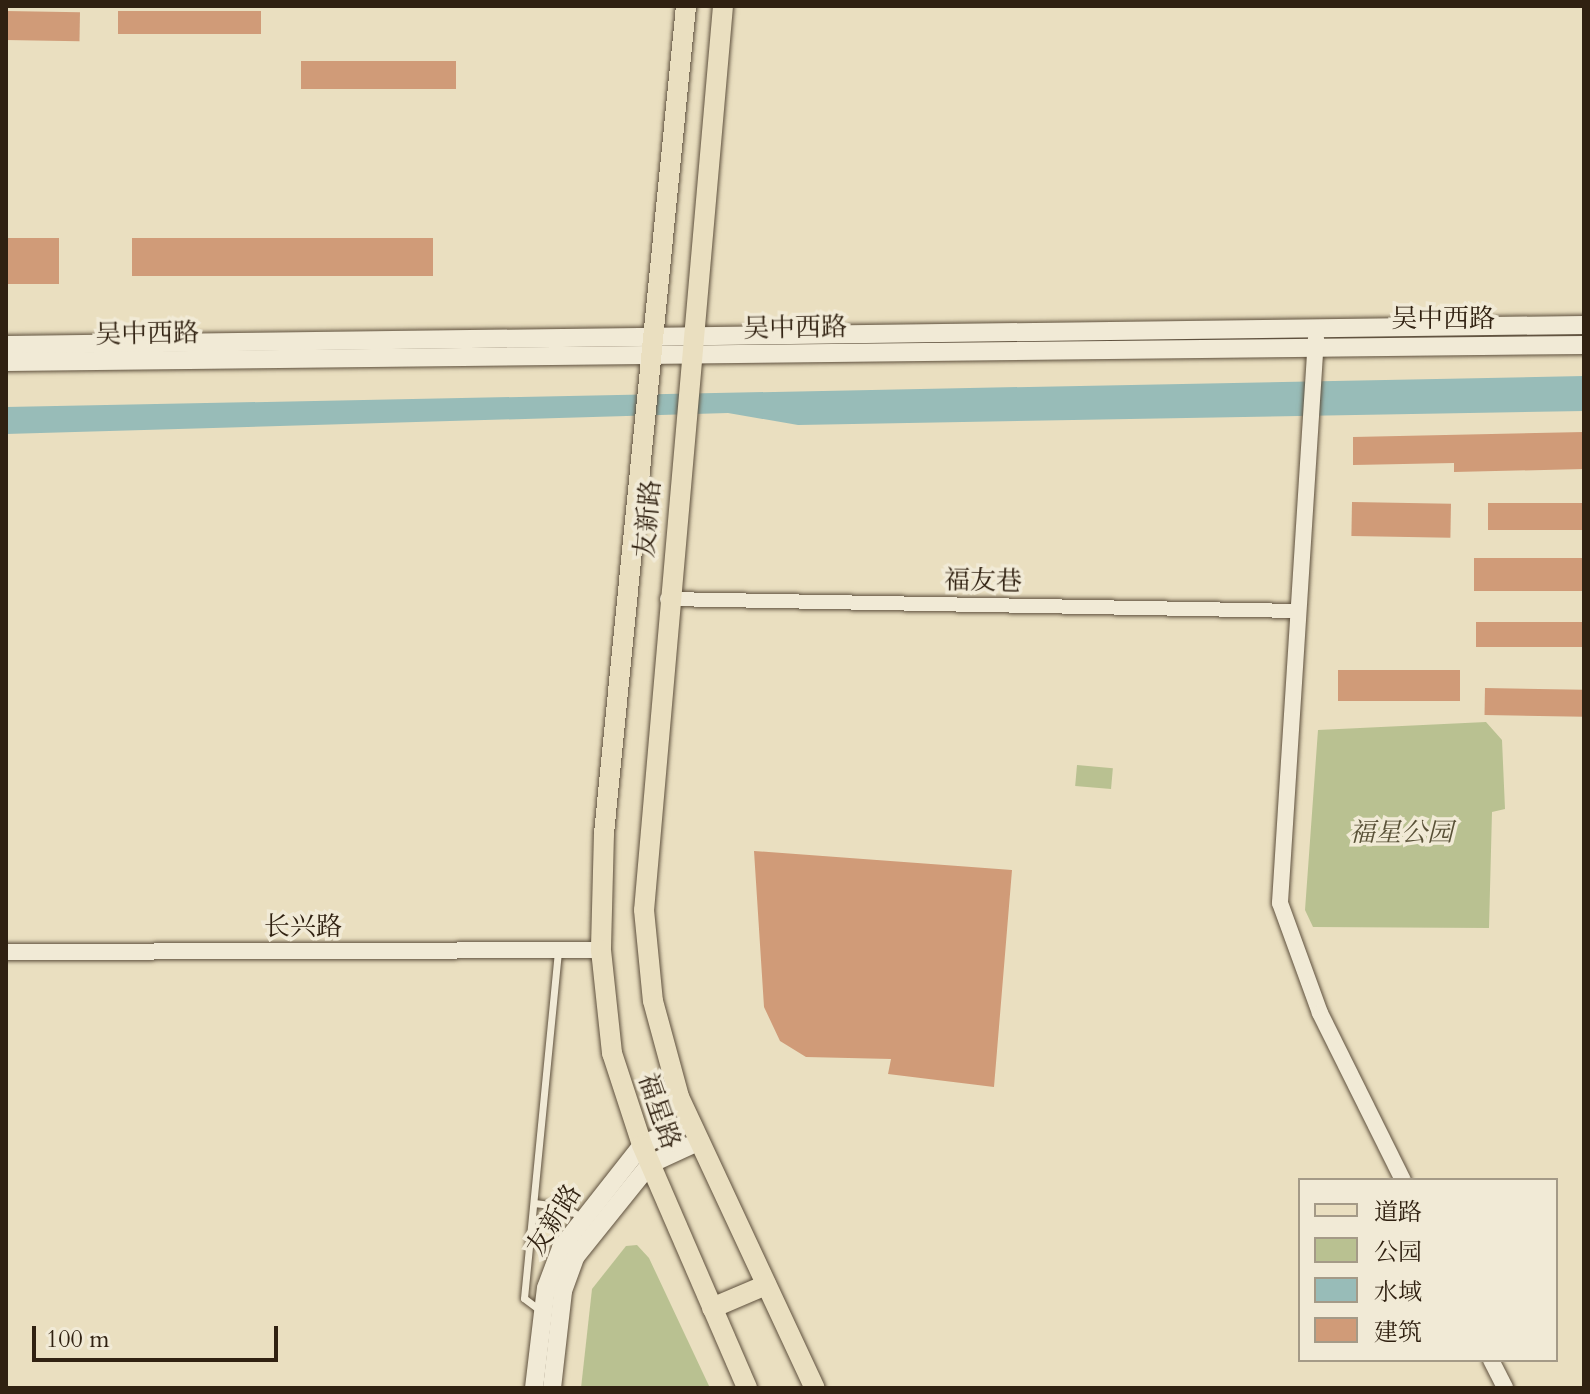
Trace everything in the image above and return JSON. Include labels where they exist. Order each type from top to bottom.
[{"type":"main road","name":"友新路","points":[[604,833],[686,6]]},
{"type":"main road","name":"友新路","points":[[660,1036],[643,878],[723,6]]},
{"type":"main road","name":"吴中西路","points":[[691,345],[1316,324],[1584,325]]},
{"type":"main road","name":"吴中西路","points":[[6,362],[653,344]]},
{"type":"main road","name":"吴中西路","points":[[6,345],[1584,345]]},
{"type":"main road","name":"福星路","points":[[604,833],[601,950],[612,1053],[642,1145],[747,1388]]},
{"type":"main road","name":"福星路","points":[[660,1036],[694,1132],[813,1384]]},
{"type":"main road","name":"友新路","points":[[534,1388],[543,1313],[555,1261],[582,1218],[642,1145],[694,1132]]},
{"type":"main road","name":"友新路","points":[[552,1388],[570,1269],[650,1164],[694,1132]]},
{"type":"main road","points":[[712,1308],[766,1285]]},
{"type":"street","points":[[1316,324],[1313,429],[1280,903],[1320,1013],[1402,1178]]},
{"type":"street","name":"福友巷","points":[[667,599],[1298,611]]},
{"type":"street","name":"长兴路","points":[[6,952],[601,950]]},
{"type":"street","points":[[1492,1362],[1504,1386]]},
{"type":"lane","points":[[543,1313],[524,1298],[558,951]]},
{"type":"lane","points":[[534,1203],[565,1207],[582,1218]]},
{"type":"green space","name":"福星公园","points":[[1486,722],[1502,740],[1505,809],[1492,812],[1489,928],[1313,927],[1305,910],[1318,730]]},
{"type":"green space","points":[[1077,765],[1113,768],[1111,789],[1075,786]]},
{"type":"green space","points":[[637,1245],[649,1258],[710,1388],[581,1388],[592,1289],[626,1246]]},
{"type":"water","points":[[1584,376],[1584,411],[798,425],[728,413],[6,434],[6,407]]},
{"type":"building","points":[[6,11],[80,12],[79,41],[6,40]]},
{"type":"building","points":[[118,11],[261,11],[261,34],[118,34]]},
{"type":"building","points":[[301,61],[456,61],[456,89],[301,89]]},
{"type":"building","points":[[6,238],[59,238],[59,284],[6,284]]},
{"type":"building","points":[[132,238],[433,238],[433,276],[132,276]]},
{"type":"building","points":[[1584,432],[1584,469],[1454,472],[1454,463],[1353,465],[1353,437]]},
{"type":"building","points":[[1352,502],[1451,504],[1450,538],[1351,536]]},
{"type":"building","points":[[1488,503],[1584,503],[1584,530],[1488,530]]},
{"type":"building","points":[[1474,558],[1584,558],[1584,591],[1474,591]]},
{"type":"building","points":[[1476,622],[1584,622],[1584,647],[1476,647]]},
{"type":"building","points":[[1338,670],[1460,670],[1460,701],[1338,701]]},
{"type":"building","points":[[1485,688],[1584,690],[1584,717],[1485,715]]},
{"type":"building","points":[[754,851],[1012,870],[994,1087],[888,1074],[891,1059],[806,1057],[780,1041],[764,1007]]}]
